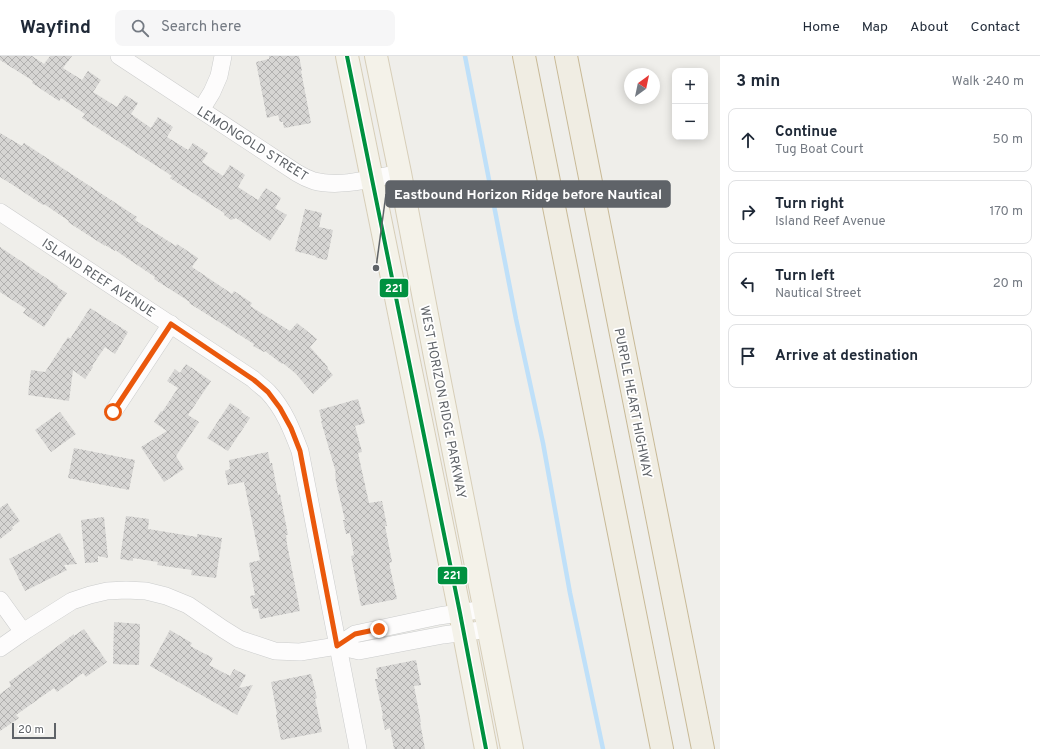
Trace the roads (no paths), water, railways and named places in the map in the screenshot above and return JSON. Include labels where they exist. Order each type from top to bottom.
[{"type":"highway","points":[[524,56],[662,749]]},
{"type":"highway","name":"PURPLE HEART HIGHWAY","points":[[566,56],[703,749]]},
{"type":"main road","name":"WEST HORIZON RIDGE PARKWAY","points":[[347,56],[462,622],[486,749]]},
{"type":"main road","name":"WEST HORIZON RIDGE PARKWAY","points":[[376,56],[512,749]]},
{"type":"street","name":"LEMONGOLD STREET","points":[[119,56],[297,173],[313,181],[342,184],[400,174]]},
{"type":"street","points":[[201,110],[212,92],[219,76],[223,56]]},
{"type":"street","name":"ISLAND REEF AVENUE","points":[[0,212],[254,380],[268,392],[280,408],[291,428],[300,451],[358,749]]},
{"type":"street","points":[[113,412],[171,324]]},
{"type":"street","points":[[0,648],[72,601],[107,591],[146,591],[166,596],[188,605],[239,639],[275,651],[300,652],[337,646],[355,634],[487,619]]},
{"type":"street","points":[[0,600],[23,632]]},
{"type":"waterway","points":[[465,56],[516,319],[543,443],[570,593],[603,749]]},
{"type":"place","name":"Eastbound Horizon Ridge before Nautical","points":[[376,268]]}]
